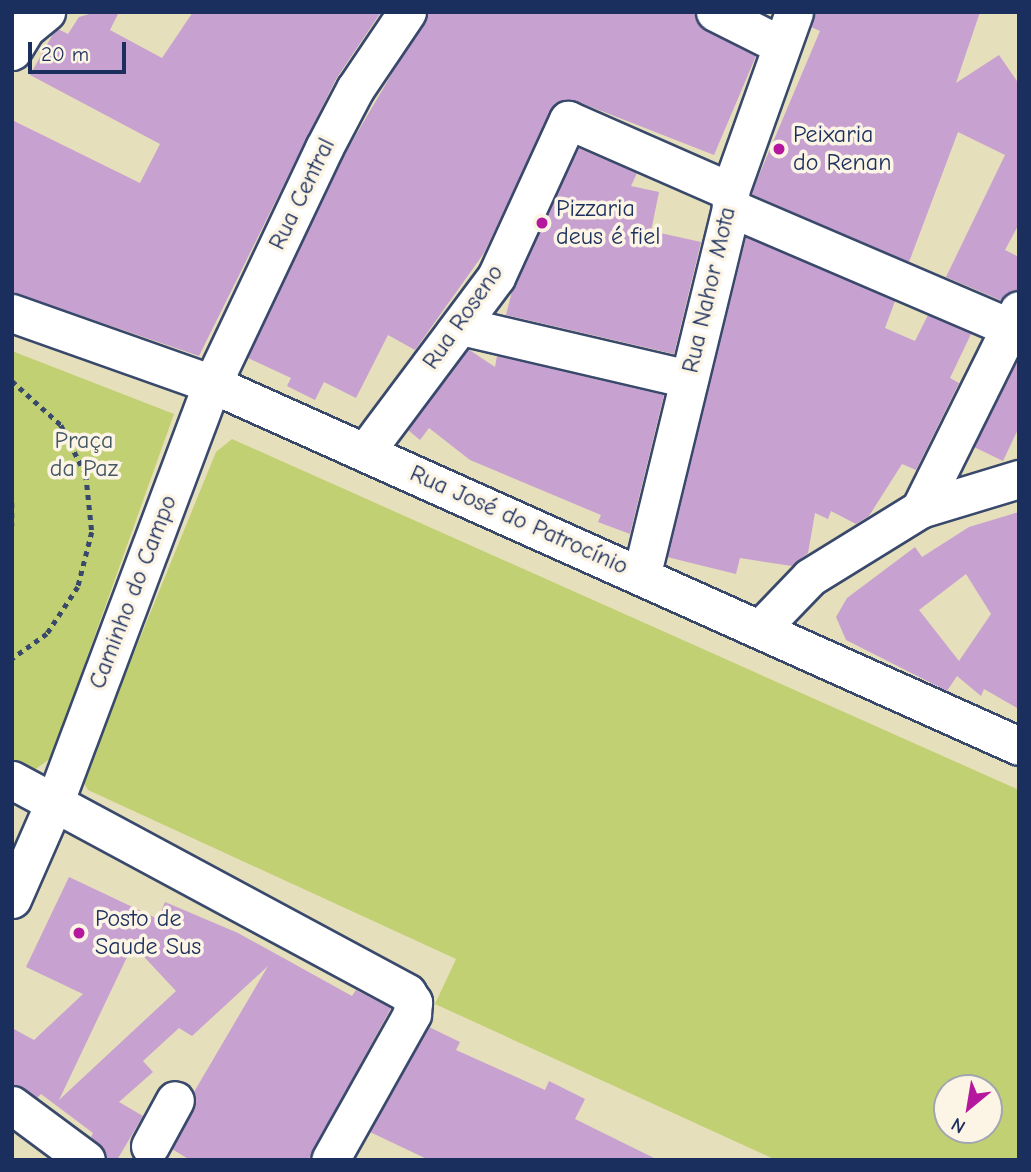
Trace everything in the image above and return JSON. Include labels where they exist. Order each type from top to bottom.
[{"type":"street","points":[[12,51],[26,28],[46,12]]},
{"type":"street","name":"Rua Central","points":[[212,384],[324,148],[355,89],[407,12]]},
{"type":"street","points":[[715,12],[788,28]]},
{"type":"street","name":"Rua Nahor Mota","points":[[642,573],[731,200],[788,28]]},
{"type":"street","name":"Rua Roseno","points":[[365,452],[496,277],[568,120],[731,200]]},
{"type":"street","points":[[731,200],[1014,319],[920,509]]},
{"type":"street","name":"Rua José do Patrocínio","points":[[12,313],[212,384],[642,573],[1019,746]]},
{"type":"street","points":[[461,326],[689,379]]},
{"type":"street","name":"Caminho do Campo","points":[[12,899],[55,801],[212,384]]},
{"type":"street","points":[[760,629],[810,577],[920,509],[1019,479]]},
{"type":"street","points":[[12,780],[396,985],[413,1002],[412,1014],[330,1160]]},
{"type":"street","points":[[155,1155],[175,1100]]},
{"type":"street","points":[[12,1105],[86,1160]]},
{"type":"path","points":[[12,382],[61,425],[86,475],[92,532],[78,587],[47,634],[12,659]]},
{"type":"path","points":[[12,503],[12,526]]},
{"type":"green space","name":"Praça da Paz","points":[[12,351],[174,414],[51,758],[33,771],[12,761]]},
{"type":"green space","points":[[232,439],[1019,790],[1019,1160],[776,1160],[435,1004],[456,959],[88,790],[82,780],[216,452]]},
{"type":"building","points":[[96,12],[119,12],[110,30],[162,58],[193,12],[381,12],[336,79],[199,356],[12,292],[12,120],[140,183],[160,144],[30,75],[58,29],[68,34],[79,17]]},
{"type":"building","points":[[428,12],[694,12],[705,30],[756,56],[714,155],[576,101],[555,103],[484,253],[415,350],[388,335],[356,398],[324,382],[315,400],[287,386],[291,378],[248,358],[343,157]]},
{"type":"building","points":[[814,12],[980,12],[956,83],[999,55],[1019,84],[1019,224],[1005,250],[1019,257],[1019,289],[1000,300],[946,277],[1005,155],[958,132],[909,262],[751,194],[820,31],[811,27]]},
{"type":"building","points":[[578,148],[637,173],[631,186],[659,192],[651,231],[701,242],[674,354],[506,315],[512,291]]},
{"type":"building","points":[[746,237],[895,301],[885,328],[915,341],[928,315],[971,334],[950,378],[959,383],[916,470],[902,464],[869,516],[856,524],[831,511],[828,519],[815,513],[808,553],[792,566],[740,558],[736,574],[667,557]]},
{"type":"building","points":[[468,349],[495,367],[497,356],[664,395],[630,534],[598,522],[601,515],[470,460],[429,428],[420,440],[408,430]]},
{"type":"building","points":[[1019,358],[1019,427],[1003,461],[974,447]]},
{"type":"building","points":[[1019,512],[1019,709],[984,689],[981,696],[957,676],[947,691],[846,640],[836,617],[847,598],[915,547],[922,557],[969,527]],"holes":[[[966,574],[991,614],[959,661],[919,610]]]},
{"type":"building","points":[[69,877],[158,919],[165,902],[238,933],[352,996],[356,990],[391,1008],[308,1160],[190,1160],[172,1149],[194,1109],[194,1092],[268,966],[192,1036],[179,1028],[143,1061],[153,1072],[119,1102],[143,1116],[117,1160],[107,1160],[105,1151],[91,1137],[93,1133],[41,1094],[37,1098],[12,1084],[12,1028],[34,1040],[83,994],[26,967]],"holes":[[[133,945],[176,991],[59,1100]]]},
{"type":"building","points":[[429,1027],[460,1042],[456,1050],[545,1090],[549,1081],[585,1099],[575,1119],[658,1160],[429,1160],[370,1132]]},
{"type":"place","name":"Peixaria do Renan","points":[[779,149]]},
{"type":"place","name":"Pizzaria deus é fiel","points":[[542,223]]},
{"type":"place","name":"Posto de Saude Sus","points":[[79,933]]}]
